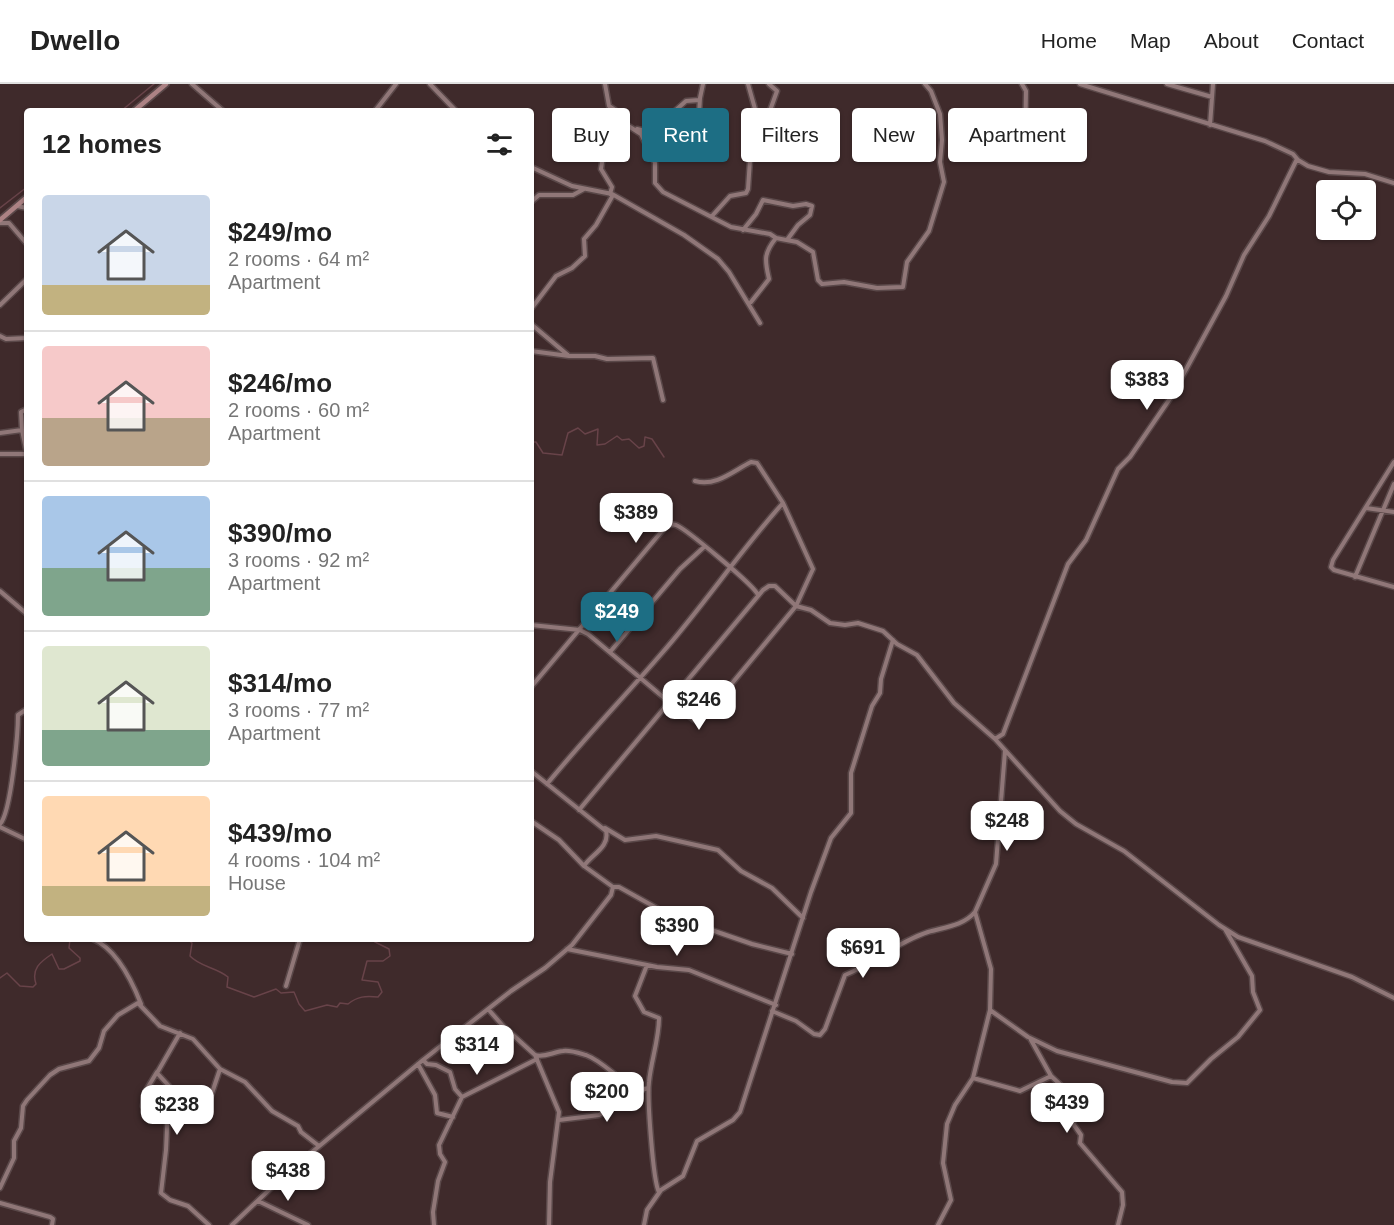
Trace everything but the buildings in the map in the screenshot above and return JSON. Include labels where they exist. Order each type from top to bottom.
[{"type":"main road","points":[[138,108],[166,84]]},
{"type":"main road","points":[[0,222],[24,199]]},
{"type":"street","points":[[192,84],[220,108]]},
{"type":"street","points":[[377,108],[396,84]]},
{"type":"street","points":[[430,84],[453,108]]},
{"type":"street","points":[[605,84],[608,104],[611,108]]},
{"type":"street","points":[[699,108],[703,84]]},
{"type":"street","points":[[748,84],[756,108]]},
{"type":"street","points":[[769,84],[777,91],[771,108]]},
{"type":"street","points":[[636,129],[643,138],[655,164],[654,180],[657,187],[677,201],[731,227],[770,234],[776,238],[801,244],[813,252],[818,280],[822,284],[831,285],[844,282],[877,288],[903,287],[907,262],[929,231],[944,182],[940,162],[942,140],[940,114],[931,91],[925,84]]},
{"type":"street","points":[[1022,84],[1026,91],[1025,108]]},
{"type":"street","points":[[1080,84],[1265,141],[1293,154],[1296,159],[1308,166],[1365,174],[1394,183]]},
{"type":"street","points":[[1167,84],[1212,97]]},
{"type":"street","points":[[1210,125],[1213,84]]},
{"type":"street","points":[[678,108],[686,101],[699,100]]},
{"type":"street","points":[[630,126],[642,130]]},
{"type":"street","points":[[772,1011],[820,1035],[825,1029],[845,975],[866,965],[907,939],[951,927],[975,912],[996,864],[1004,749],[1002,736],[1068,564],[1086,540],[1118,469],[1130,457],[1171,397],[1226,296],[1244,255],[1269,216],[1296,159]]},
{"type":"street","points":[[534,305],[556,276],[572,268],[585,256],[584,239],[600,219],[612,194],[611,185],[601,169],[602,162]]},
{"type":"street","points":[[712,216],[730,196],[746,193],[750,162]]},
{"type":"street","points":[[534,168],[572,186],[612,194],[684,235],[718,259],[729,272],[760,323]]},
{"type":"street","points":[[534,199],[539,195],[573,195],[585,188]]},
{"type":"street","points":[[743,230],[756,214],[763,200],[793,206],[806,204],[812,206],[810,215],[798,225],[787,240]]},
{"type":"street","points":[[16,206],[24,207]]},
{"type":"street","points":[[0,222],[9,223],[24,240]]},
{"type":"street","points":[[751,302],[769,279],[764,263],[770,246],[776,238]]},
{"type":"street","points":[[0,305],[24,282]]},
{"type":"street","points":[[534,327],[569,356]]},
{"type":"street","points":[[0,336],[6,339],[24,338]]},
{"type":"street","points":[[534,351],[569,356],[596,356],[607,359],[653,358],[663,400]]},
{"type":"street","points":[[24,410],[21,412],[24,440]]},
{"type":"street","points":[[0,433],[22,430]]},
{"type":"street","points":[[0,454],[24,455]]},
{"type":"street","points":[[534,626],[580,630],[610,652],[668,703],[691,719],[702,719],[796,606],[812,573],[813,566],[783,503],[756,462],[715,482],[705,484],[695,481]]},
{"type":"street","points":[[1394,462],[1331,563],[1334,570],[1394,587]]},
{"type":"street","points":[[1355,577],[1394,484]]},
{"type":"street","points":[[548,784],[663,652],[783,503]]},
{"type":"street","points":[[1366,508],[1394,512]]},
{"type":"street","points":[[534,684],[667,525],[677,526],[730,566],[754,587],[758,595]]},
{"type":"street","points":[[610,652],[680,569],[704,547]]},
{"type":"street","points":[[579,810],[758,595],[766,587],[776,586],[796,606],[811,610],[832,624],[863,624],[885,633],[924,660],[954,703],[996,739],[1068,818],[1124,850],[1224,928],[1238,936],[1352,977],[1394,998]]},
{"type":"street","points":[[0,591],[24,611]]},
{"type":"street","points":[[644,1225],[647,1210],[659,1192],[683,1176],[697,1141],[733,1120],[740,1112],[811,892],[831,838],[851,813],[851,773],[872,706],[880,693],[881,679],[893,640]]},
{"type":"street","points":[[24,711],[18,715],[16,749],[6,811],[0,826],[24,838]]},
{"type":"street","points":[[996,739],[1002,736]]},
{"type":"street","points":[[534,773],[579,810],[625,840],[656,837],[718,850],[741,871],[772,888],[804,919]]},
{"type":"street","points":[[534,822],[565,845],[584,866],[613,887],[619,887],[685,921],[717,930],[752,944],[792,954]]},
{"type":"street","points":[[584,866],[606,840],[608,834],[604,828]]},
{"type":"street","points":[[232,1225],[318,1146],[423,1060],[567,949],[589,925],[611,895],[613,887]]},
{"type":"street","points":[[938,1225],[951,1200],[946,1186],[942,1157],[947,1124],[955,1105],[973,1078],[990,1010],[991,969],[975,912]]},
{"type":"street","points":[[970,917],[977,919]]},
{"type":"street","points":[[990,1010],[1028,1037],[1057,1051],[1172,1082],[1187,1083],[1238,1037],[1260,1010],[1253,992],[1252,976],[1224,928]]},
{"type":"street","points":[[98,942],[107,947],[120,965],[141,1004],[160,1026],[193,1039],[220,1069],[244,1083],[272,1111],[298,1126],[301,1132],[318,1146]]},
{"type":"street","points":[[286,986],[299,942]]},
{"type":"street","points":[[567,949],[646,965],[689,970],[776,1005]]},
{"type":"street","points":[[646,965],[635,996],[644,1011],[659,1018],[648,1087],[652,1162],[659,1192]]},
{"type":"street","points":[[0,1188],[14,1158],[14,1141],[21,1128],[23,1106],[27,1100],[50,1075],[59,1069],[89,1061],[99,1048],[103,1033],[118,1015],[135,1004],[141,1004]]},
{"type":"street","points":[[488,1010],[537,1057],[556,1100],[559,1120],[550,1182],[549,1225]]},
{"type":"street","points":[[180,1033],[145,1092],[143,1106],[155,1106],[167,1113],[187,1114],[205,1110],[220,1069]]},
{"type":"street","points":[[1028,1037],[1035,1045],[1051,1076],[1065,1089],[1074,1125],[1081,1135],[1080,1143],[1122,1192],[1123,1205],[1118,1225]]},
{"type":"street","points":[[434,1225],[437,1186],[445,1162],[438,1149],[462,1097],[537,1057],[568,1051],[586,1055],[604,1064],[632,1086],[642,1090]]},
{"type":"street","points":[[423,1060],[427,1064],[436,1065],[450,1072],[455,1089],[462,1097]]},
{"type":"street","points":[[418,1064],[435,1095],[437,1113],[453,1117]]},
{"type":"street","points":[[157,1072],[157,1075],[169,1086],[161,1193],[170,1200],[188,1206],[209,1225]]},
{"type":"street","points":[[973,1078],[1020,1091],[1051,1076]]},
{"type":"street","points":[[559,1120],[599,1115],[648,1087]]},
{"type":"street","points":[[258,1201],[308,1225]]},
{"type":"street","points":[[0,1203],[50,1216],[53,1219],[52,1225]]},
{"type":"waterway","points":[[125,108],[154,84]]},
{"type":"waterway","points":[[0,208],[24,189]]},
{"type":"waterway","points":[[534,442],[543,453],[562,455],[568,433],[578,428],[585,434],[598,429],[597,445],[605,444],[617,436],[622,440],[629,439],[639,448],[644,446],[645,437],[652,439],[664,457]]},
{"type":"waterway","points":[[0,978],[7,973],[20,986],[33,987],[36,984],[35,974],[38,966],[52,954],[59,969],[80,961],[80,958],[69,948],[70,942]]},
{"type":"waterway","points":[[191,942],[190,956],[198,963],[228,977],[227,987],[254,997],[276,989],[281,993],[294,992],[305,1011],[327,1005],[337,1007],[340,1003],[348,1004],[362,997],[378,997],[382,992],[378,982],[362,980],[367,961],[383,961],[390,956],[389,949],[375,942]]}]
